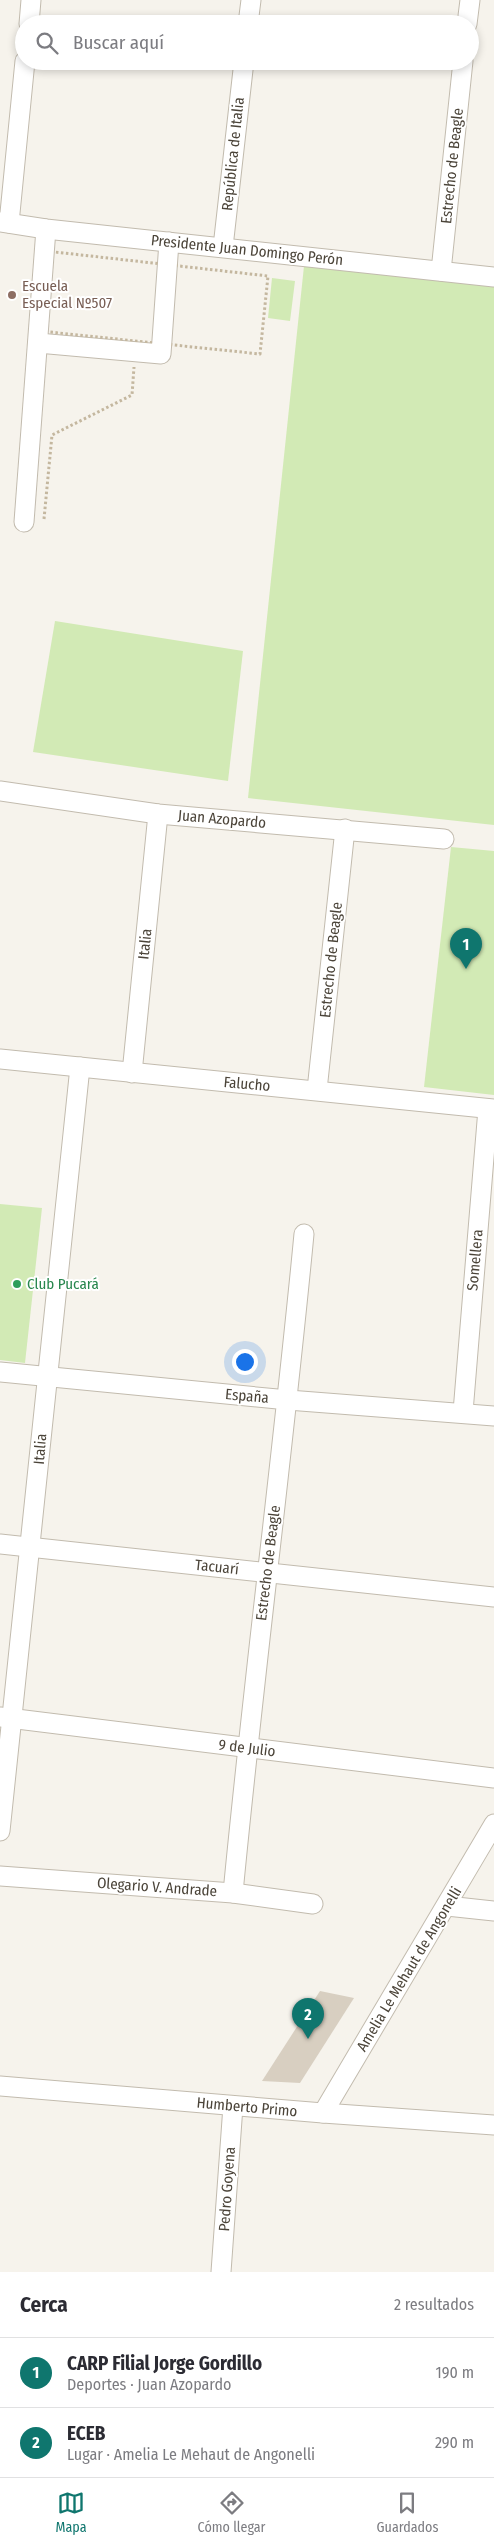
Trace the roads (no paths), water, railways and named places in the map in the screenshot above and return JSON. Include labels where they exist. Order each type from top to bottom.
[{"type":"street","points":[[30,15],[31,0]]},
{"type":"street","points":[[249,15],[251,0]]},
{"type":"street","points":[[468,15],[470,0]]},
{"type":"street","points":[[5,222],[24,70]]},
{"type":"street","name":"República de Italia","points":[[223,247],[243,70]]},
{"type":"street","name":"Estrecho de Beagle","points":[[441,271],[462,70]]},
{"type":"street","name":"Presidente Juan Domingo Perón","points":[[5,222],[166,250],[223,247],[494,277]]},
{"type":"street","points":[[24,522],[46,229]]},
{"type":"street","points":[[38,343],[161,354],[166,250]]},
{"type":"street","name":"Juan Azopardo","points":[[0,791],[158,814],[444,839]]},
{"type":"street","name":"Italia","points":[[132,1073],[158,814]]},
{"type":"street","name":"Estrecho de Beagle","points":[[317,1090],[345,829]]},
{"type":"street","name":"Falucho","points":[[0,1059],[491,1109]]},
{"type":"street","name":"Italia","points":[[0,1831],[6,1718],[30,1548],[80,1067]]},
{"type":"street","name":"Somellera","points":[[462,1412],[491,1109]]},
{"type":"street","name":"Estrecho de Beagle","points":[[233,1893],[266,1572],[288,1400],[304,1234]]},
{"type":"street","name":"España","points":[[0,1372],[288,1400],[462,1412],[494,1416]]},
{"type":"street","name":"Tacuarí","points":[[0,1544],[494,1597]]},
{"type":"street","name":"9 de Julio","points":[[6,1718],[494,1778]]},
{"type":"street","name":"Amelia Le Mehaut de Angonelli","points":[[323,2113],[494,1824]]},
{"type":"street","name":"Olegario V. Andrade","points":[[0,1876],[233,1893],[314,1904]]},
{"type":"street","points":[[447,1906],[494,1911]]},
{"type":"street","name":"Humberto Primo","points":[[0,2086],[233,2106],[494,2125]]},
{"type":"street","name":"Pedro Goyena","points":[[221,2272],[233,2106]]},
{"type":"place","name":"Escuela Especial Nº507","points":[[12,295]]},
{"type":"place","name":"CARP Filial Jorge Gordillo","points":[[466,969]]},
{"type":"place","name":"Club Pucará","points":[[17,1284]]},
{"type":"place","name":"ECEB","points":[[308,2039]]}]
